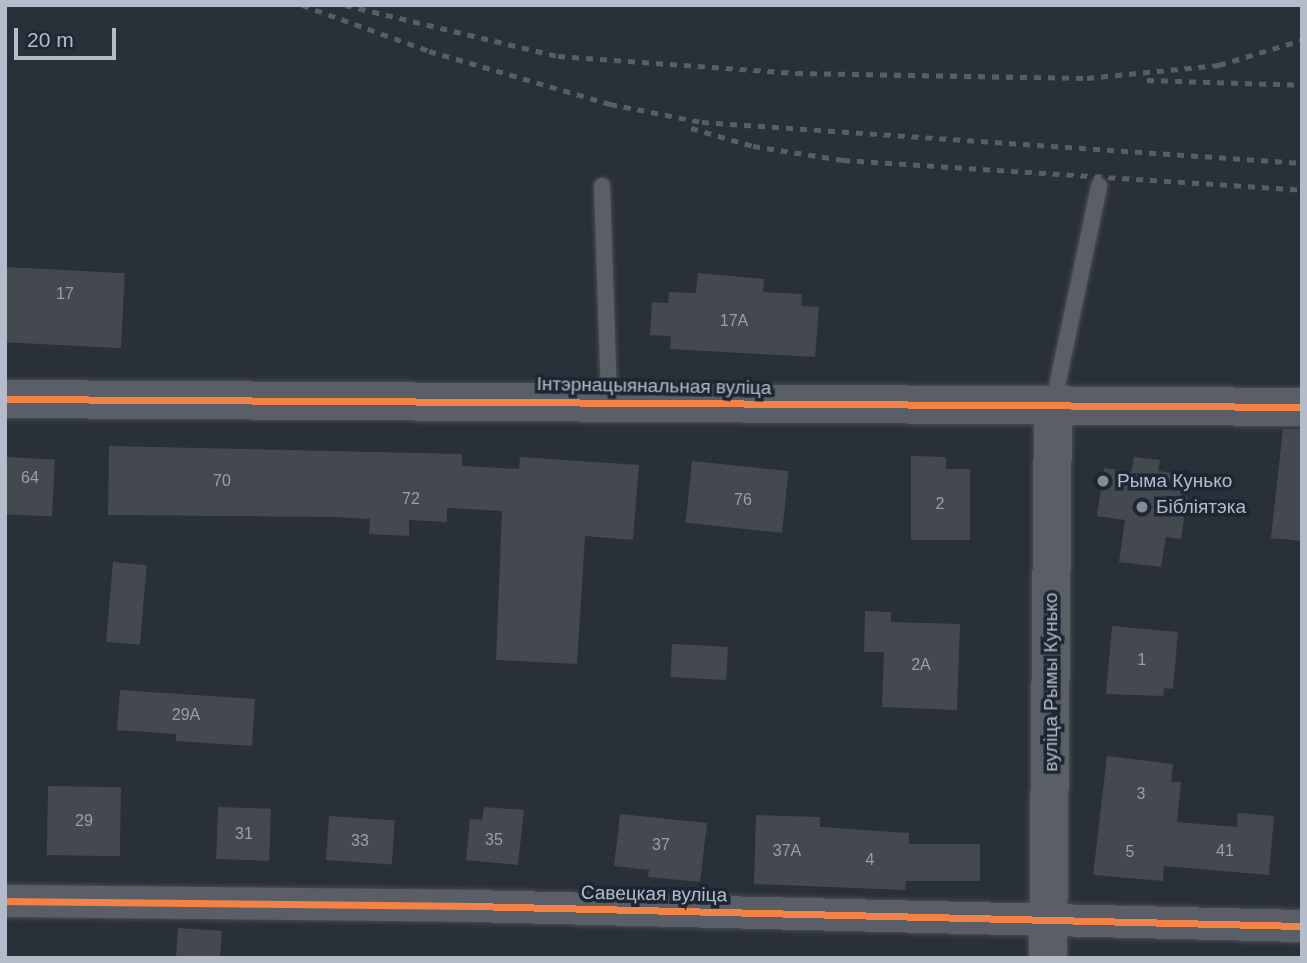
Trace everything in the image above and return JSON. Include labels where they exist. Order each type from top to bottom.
[{"type":"street","name":"Інтэрнацыянальная вуліца","points":[[5,399],[1302,407]]},
{"type":"street","name":"вуліца Рымы Кунько","points":[[1048,958],[1053,407]]},
{"type":"street","name":"Савецкая вуліца","points":[[5,901],[1049,919],[1302,926]]},
{"type":"lane","points":[[602,186],[609,401]]},
{"type":"lane","points":[[1053,407],[1099,186]]},
{"type":"building","points":[[5,267],[125,273],[121,348],[5,342]]},
{"type":"building","points":[[698,273],[764,279],[763,292],[802,294],[801,306],[819,307],[815,357],[670,349],[671,336],[650,335],[652,302],[668,303],[669,292],[696,293]]},
{"type":"building","points":[[1283,429],[1302,429],[1302,541],[1271,538]]},
{"type":"building","points":[[109,446],[462,454],[462,466],[519,469],[520,457],[639,465],[633,540],[585,536],[577,664],[496,660],[502,511],[447,508],[447,522],[409,520],[409,536],[369,534],[370,519],[108,515]]},
{"type":"building","points":[[911,456],[946,457],[946,469],[970,469],[970,540],[911,540]]},
{"type":"building","points":[[5,457],[55,460],[52,517],[5,514]]},
{"type":"building","name":"Бібліятэка","points":[[1134,457],[1160,460],[1158,471],[1190,475],[1181,539],[1166,537],[1161,567],[1119,562],[1125,520],[1097,516],[1104,468],[1131,472]]},
{"type":"building","points":[[692,461],[788,471],[782,533],[686,523]]},
{"type":"building","points":[[113,562],[147,565],[140,645],[106,642]]},
{"type":"building","points":[[865,611],[891,612],[891,622],[960,624],[957,710],[882,707],[884,652],[864,652]]},
{"type":"building","points":[[1112,626],[1178,632],[1173,689],[1164,688],[1163,696],[1106,694]]},
{"type":"building","points":[[672,644],[728,647],[726,680],[670,677]]},
{"type":"building","points":[[120,690],[255,699],[252,746],[176,741],[176,734],[117,730]]},
{"type":"building","points":[[1107,756],[1173,764],[1171,782],[1181,782],[1177,822],[1237,827],[1238,813],[1274,816],[1269,875],[1164,866],[1163,881],[1093,875]]},
{"type":"building","points":[[48,786],[121,787],[120,856],[47,855]]},
{"type":"building","points":[[218,807],[271,809],[269,861],[216,859]]},
{"type":"building","points":[[484,807],[524,810],[518,865],[466,860],[470,819],[482,820]]},
{"type":"building","points":[[620,814],[707,823],[700,882],[648,877],[649,870],[614,866]]},
{"type":"building","points":[[756,815],[820,817],[820,827],[909,833],[909,844],[980,844],[980,881],[906,881],[905,890],[754,884]]},
{"type":"building","points":[[329,816],[395,821],[392,864],[326,860]]},
{"type":"building","points":[[178,928],[222,931],[220,958],[176,958]]},
{"type":"railway","points":[[302,5],[429,51],[610,104],[702,122],[1302,163]]},
{"type":"railway","points":[[345,5],[558,56],[796,73],[1087,78],[1219,65],[1302,40]]},
{"type":"railway","points":[[1147,80],[1302,85]]},
{"type":"railway","points":[[691,128],[753,146],[843,160],[1302,190]]},
{"type":"cycle path","points":[[5,399],[1302,407]]},
{"type":"cycle path","points":[[5,901],[471,906],[1302,926]]},
{"type":"place","name":"Рыма Кунько","points":[[1103,481]]},
{"type":"place","name":"Бібліятэка","points":[[1142,507]]}]
